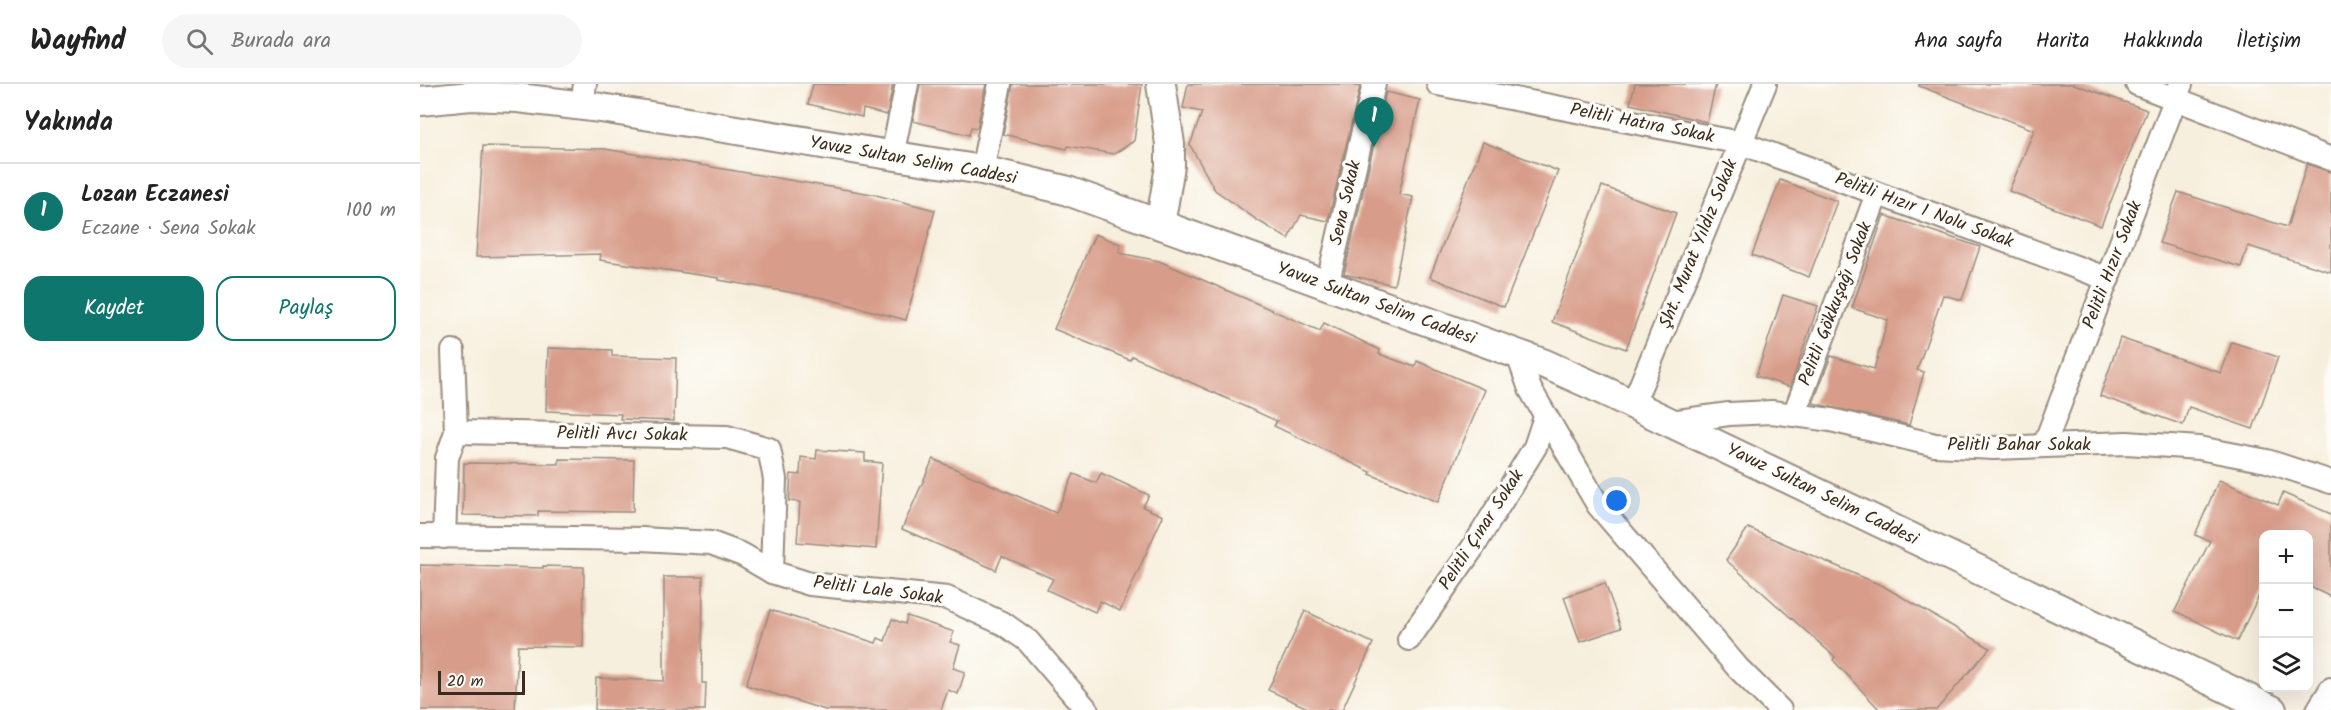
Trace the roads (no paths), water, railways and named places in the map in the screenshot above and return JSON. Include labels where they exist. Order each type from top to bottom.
[{"type":"street","points":[[892,156],[907,84]]},
{"type":"street","points":[[982,170],[1000,84]]},
{"type":"street","points":[[1160,225],[1170,166],[1170,144],[1161,84]]},
{"type":"street","name":"Sena Sokak","points":[[1327,286],[1374,84]]},
{"type":"street","name":"Pelitli Hatıra Sokak","points":[[1438,84],[1487,89],[1741,143]]},
{"type":"street","name":"Şht. Murat Yıldız Sokak","points":[[1633,405],[1765,84]]},
{"type":"street","points":[[2137,84],[2178,92],[2331,159]]},
{"type":"street","name":"Pelitli Hızır Sokak","points":[[2044,446],[2178,92]]},
{"type":"street","name":"Yavuz Sultan Selim Caddesi","points":[[420,101],[471,96],[518,98],[583,95],[892,156],[982,170],[1065,190],[1584,381],[2272,710]]},
{"type":"street","name":"Pelitli Hızır 1 Nolu Sokak","points":[[1741,143],[2108,279]]},
{"type":"street","name":"Pelitli Gökkuşağı Sokak","points":[[1794,415],[1877,194]]},
{"type":"street","points":[[444,537],[447,458],[456,432],[453,351]]},
{"type":"street","points":[[1518,355],[1530,388],[1545,417],[1598,505],[1738,668],[1780,710]]},
{"type":"street","name":"Pelitli Bahar Sokak","points":[[1671,422],[1729,414],[1772,412],[1831,420],[1935,445],[1994,448],[2127,443],[2199,448],[2267,461],[2331,482]]},
{"type":"street","name":"Pelitli Çınar Sokak","points":[[1409,639],[1472,549],[1535,447],[1545,417]]},
{"type":"street","name":"Pelitli Avcı Sokak","points":[[456,432],[728,437],[769,450],[775,479],[772,572]]},
{"type":"street","name":"Pelitli Lale Sokak","points":[[420,536],[631,539],[711,543],[743,555],[772,572],[810,585],[947,598],[1004,624],[1028,641],[1087,710]]},
{"type":"street","points":[[2318,710],[2331,689]]},
{"type":"place","name":"Lozan Eczanesi","points":[[1374,147]]}]
